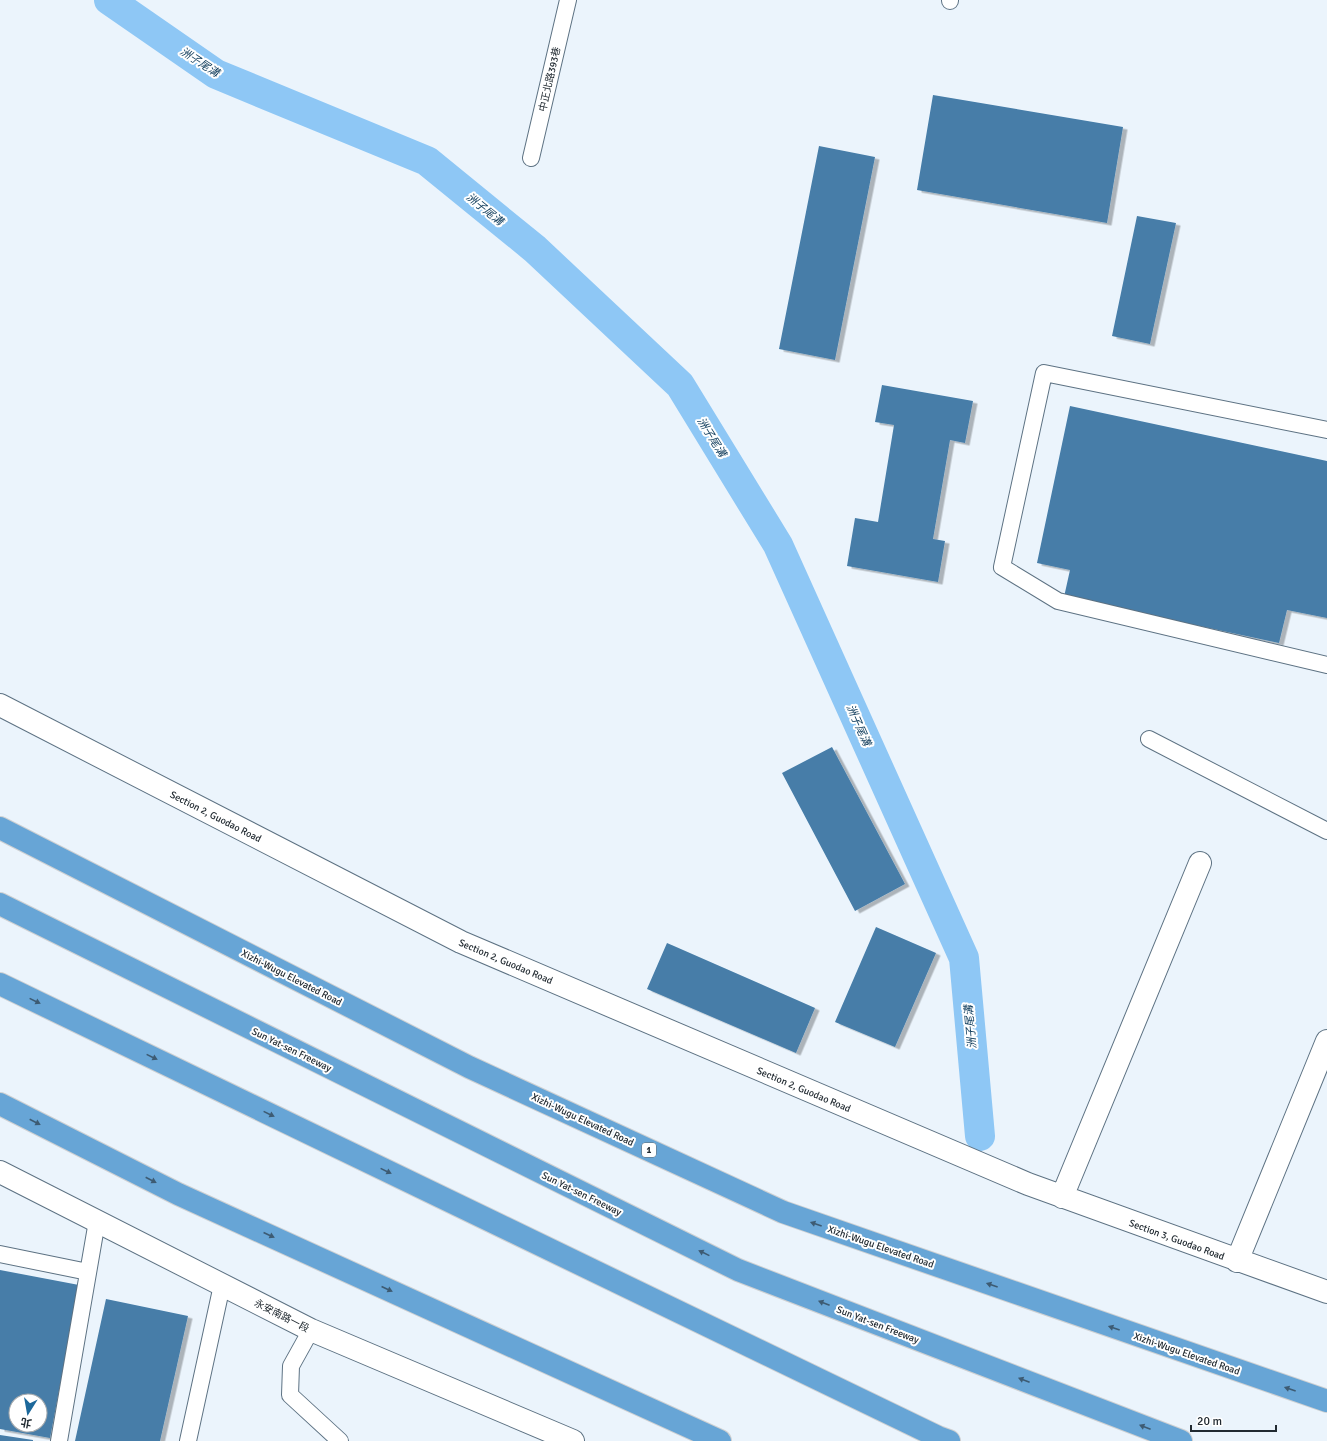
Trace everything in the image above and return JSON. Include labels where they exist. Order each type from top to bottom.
[{"type":"highway","name":"Xizhi-Wugu Elevated Road","points":[[0,828],[469,1067],[783,1212],[1327,1401]]},
{"type":"highway","name":"Sun Yat-sen Freeway","points":[[0,904],[738,1270],[1181,1441]]},
{"type":"highway","points":[[0,984],[931,1434],[949,1441]]},
{"type":"highway","points":[[0,1104],[178,1194],[720,1441]]},
{"type":"street","name":"Section 2, Guodao Road","points":[[0,705],[461,942],[1028,1184]]},
{"type":"street","points":[[1062,1196],[1200,863]]},
{"type":"street","points":[[1238,1261],[1327,1041]]},
{"type":"street","name":"永安南路一段","points":[[0,1172],[312,1330],[573,1441]]},
{"type":"street","name":"Section 3, Guodao Road","points":[[1028,1184],[1327,1292]]},
{"type":"lane","name":"中正北路393巷","points":[[531,158],[568,0]]},
{"type":"lane","points":[[1327,430],[1044,373],[1002,567],[1058,601],[1327,665]]},
{"type":"lane","points":[[1149,739],[1327,831]]},
{"type":"lane","points":[[59,1441],[97,1221]]},
{"type":"lane","points":[[0,1254],[88,1272]]},
{"type":"lane","points":[[188,1441],[222,1285]]},
{"type":"lane","points":[[312,1330],[291,1366],[290,1395],[340,1441]]},
{"type":"building","points":[[933,95],[1123,127],[1107,223],[917,190]]},
{"type":"building","points":[[819,146],[875,157],[835,360],[779,349]]},
{"type":"building","points":[[1137,216],[1176,223],[1150,344],[1112,336]]},
{"type":"building","points":[[882,385],[973,401],[965,443],[950,440],[933,539],[945,541],[938,582],[847,566],[855,518],[878,522],[894,425],[875,422]]},
{"type":"building","points":[[1070,406],[1327,461],[1327,618],[1287,610],[1279,643],[1064,597],[1070,570],[1037,563]]},
{"type":"building","points":[[832,747],[905,884],[855,911],[782,773]]},
{"type":"building","points":[[876,927],[936,953],[895,1047],[835,1022]]},
{"type":"building","points":[[667,943],[815,1008],[796,1053],[647,989]]},
{"type":"building","points":[[0,1270],[79,1285],[50,1438],[22,1433],[48,1433],[48,1393],[8,1393],[8,1430],[0,1429]]},
{"type":"building","points":[[106,1299],[188,1316],[160,1441],[75,1441]]},
{"type":"building","points":[[0,1435],[33,1440],[33,1441],[0,1441]]},
{"type":"waterway","name":"洲子尾溝","points":[[109,0],[216,74],[427,161],[535,249],[680,385],[778,545],[964,958],[980,1136]]}]
